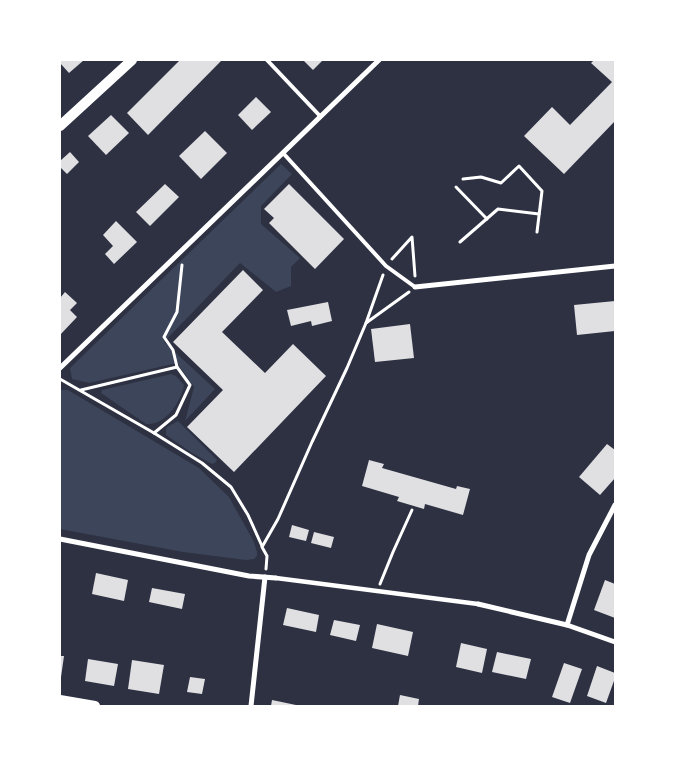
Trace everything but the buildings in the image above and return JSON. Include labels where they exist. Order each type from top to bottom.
[{"type":"main road","points":[[60,126],[132,60]]},
{"type":"main road","points":[[60,700],[95,706]]},
{"type":"street","points":[[60,368],[320,116],[334,107],[379,60]]},
{"type":"street","points":[[415,287],[615,266]]},
{"type":"street","points":[[568,625],[590,555],[615,505]]},
{"type":"street","points":[[60,539],[250,576],[478,604],[568,625],[615,642]]},
{"type":"street","points":[[252,706],[265,578]]},
{"type":"lane","points":[[267,60],[320,116]]},
{"type":"lane","points":[[283,153],[386,266],[415,287]]},
{"type":"path","points":[[463,179],[482,177],[501,183],[519,166],[542,191],[537,232]]},
{"type":"path","points":[[456,187],[487,219]]},
{"type":"path","points":[[460,242],[498,209],[540,214]]},
{"type":"path","points":[[262,547],[278,519],[347,368],[366,323],[386,266],[412,237],[415,287],[366,323]]},
{"type":"path","points":[[154,433],[176,415],[190,385],[177,366],[173,350],[164,337],[177,312],[183,249]]},
{"type":"path","points":[[80,390],[177,366]]},
{"type":"path","points":[[60,379],[202,463],[231,487],[248,515],[267,556],[265,578]]},
{"type":"path","points":[[378,591],[412,510]]},
{"type":"shaded area","points":[[281,164],[292,174],[261,206],[261,224],[300,258],[291,267],[291,286],[276,292],[240,263],[164,342],[215,389],[185,421],[194,387],[177,363],[89,383],[72,379],[70,368]]},
{"type":"shaded area","points":[[171,374],[176,376],[184,385],[182,392],[171,412],[153,424],[146,424],[101,393],[102,390]]},
{"type":"shaded area","points":[[61,390],[68,390],[199,468],[229,497],[254,542],[257,556],[254,559],[246,560],[183,552],[60,529]]},
{"type":"shaded area","points":[[178,421],[217,460],[215,463],[212,464],[192,453],[166,435],[167,427]]}]
